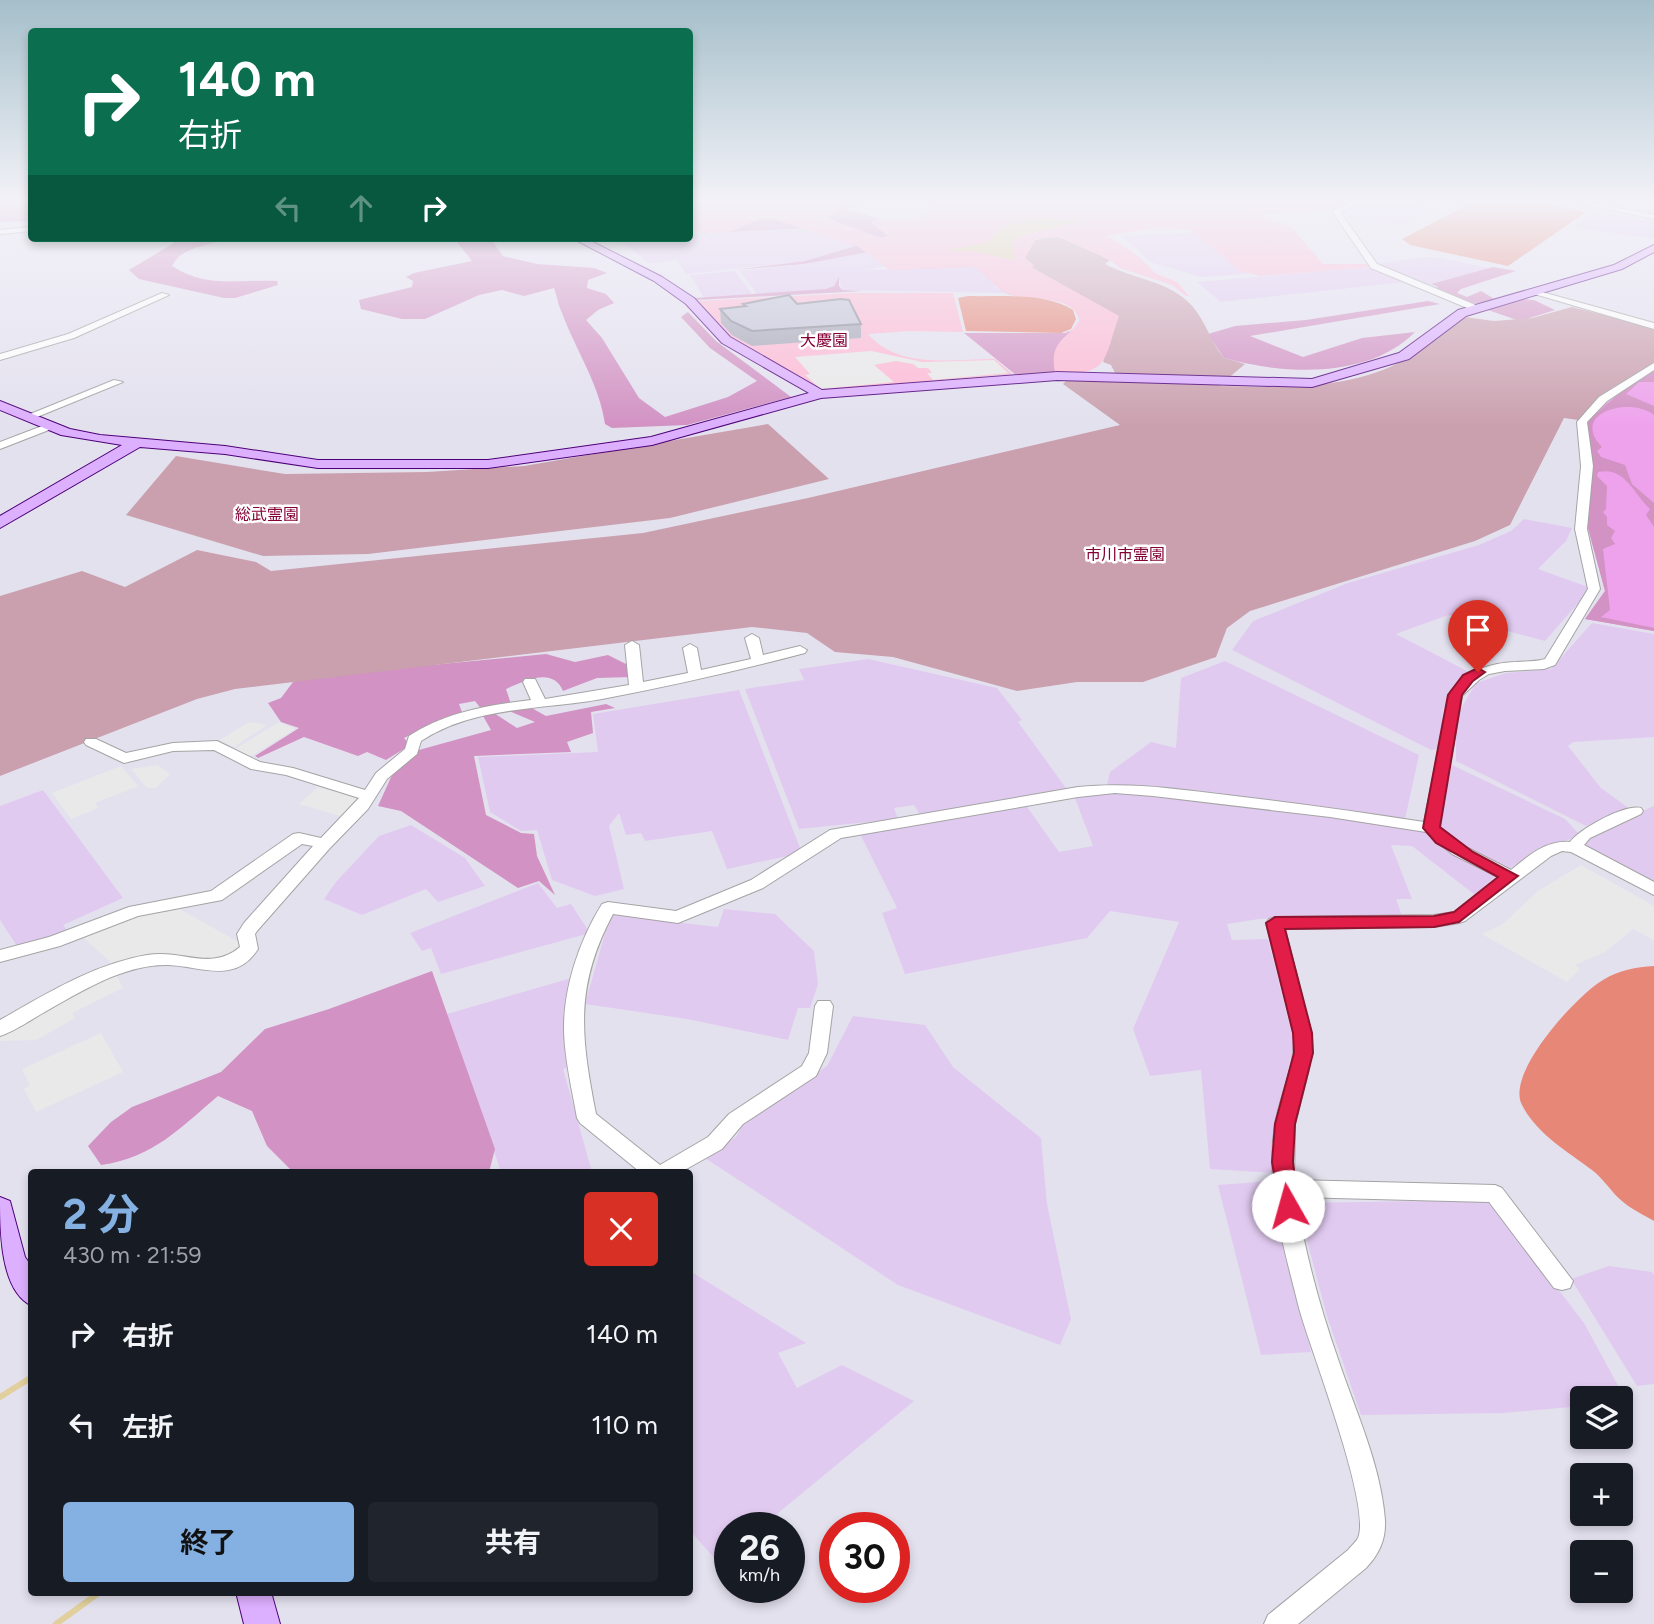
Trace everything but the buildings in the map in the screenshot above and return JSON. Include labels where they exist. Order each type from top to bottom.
[{"type":"street","points":[[650,276],[690,301],[726,340],[820,394]]},
{"type":"street","points":[[1395,276],[1475,308]]},
{"type":"street","points":[[0,405],[81,436],[136,443],[225,450],[318,464],[488,464],[652,441],[820,394],[1057,376],[1312,383],[1337,379],[1404,356],[1450,319],[1475,308],[1587,276]]},
{"type":"street","points":[[1534,291],[1654,326]]},
{"type":"street","points":[[0,357],[71,336],[165,295]]},
{"type":"street","points":[[1431,828],[1455,695],[1468,678],[1478,672],[1544,666],[1550,662],[1594,589],[1581,529],[1587,466],[1582,422],[1603,399],[1654,366]]},
{"type":"street","points":[[28,417],[118,382]]},
{"type":"street","points":[[0,446],[50,426]]},
{"type":"street","points":[[0,523],[136,443]]},
{"type":"street","points":[[752,638],[758,660]]},
{"type":"street","points":[[632,645],[636,686]]},
{"type":"street","points":[[690,648],[695,676]]},
{"type":"street","points":[[0,1029],[43,1005],[134,963],[160,958],[209,968],[240,959],[249,949],[246,934],[250,927],[369,796],[382,776],[412,751],[416,736],[443,722],[513,706],[695,676],[800,650]]},
{"type":"street","points":[[530,682],[540,703]]},
{"type":"street","points":[[91,742],[124,758],[173,747],[216,745],[256,766],[288,771],[369,796]]},
{"type":"street","points":[[650,1169],[587,1118],[577,1054],[574,1006],[598,926],[608,908],[678,917],[757,884],[836,834],[1093,790],[1153,791],[1258,802],[1431,828],[1442,839],[1467,855],[1510,876]]},
{"type":"street","points":[[1574,847],[1584,834],[1635,811]]},
{"type":"street","points":[[0,956],[66,938],[135,911],[216,896],[299,838],[324,844]]},
{"type":"street","points":[[1277,1624],[1351,1564],[1371,1542],[1373,1520],[1353,1438],[1313,1317],[1289,1224],[1282,1162],[1285,1124],[1303,1053],[1303,1033],[1275,923],[1434,921],[1459,917],[1510,876],[1545,852],[1561,846],[1574,847],[1654,889]]},
{"type":"street","points":[[671,1169],[715,1143],[736,1119],[809,1072],[818,1053],[824,1006]]},
{"type":"street","points":[[1286,1188],[1495,1194],[1562,1281]]},
{"type":"street","points":[[0,1209],[11,1260],[28,1287]]},
{"type":"street","points":[[254,1596],[262,1624]]},
{"type":"shaded area","points":[[135,276],[192,276],[223,281],[277,281],[278,285],[235,298],[224,298],[139,279]]},
{"type":"shaded area","points":[[599,276],[588,280],[587,288],[606,294],[614,303],[598,310],[586,320],[602,338],[639,398],[665,417],[728,397],[757,381],[710,348],[681,317],[688,312],[716,341],[791,397],[687,425],[612,428],[605,424],[598,395],[554,288],[524,296],[502,290],[479,295],[425,319],[402,319],[361,309],[359,300],[412,287],[413,281],[406,277]]},
{"type":"shaded area","points":[[690,276],[739,276],[752,294],[705,299]]},
{"type":"shaded area","points":[[743,276],[987,276],[996,288],[1006,293],[842,290],[839,279],[834,286],[826,289],[758,296]]},
{"type":"shaded area","points":[[986,276],[1009,276],[1087,304],[1080,320],[1076,311],[1060,302],[1011,295]]},
{"type":"shaded area","points":[[1270,276],[1392,276],[1405,282],[1221,302],[1197,282]]},
{"type":"shaded area","points":[[1402,276],[1461,276],[1424,286]]},
{"type":"shaded area","points":[[1461,276],[1501,276],[1461,289],[1457,293],[1467,297],[1481,291],[1496,300],[1472,304],[1433,290],[1438,287],[1431,284]]},
{"type":"shaded area","points":[[839,277],[842,290],[863,291],[697,300],[694,298],[826,289],[834,286]]},
{"type":"shaded area","points":[[968,296],[1049,300],[1073,310],[1076,319],[1071,329],[1061,333],[966,331],[958,298]]},
{"type":"shaded area","points":[[1521,299],[1534,300],[1555,310],[1520,321],[1485,309]]},
{"type":"shaded area","points":[[1428,301],[1440,304],[1250,336],[1303,357],[1362,338],[1415,332],[1396,347],[1374,358],[1325,369],[1273,368],[1224,358],[1208,334],[1235,326],[1306,320]]},
{"type":"shaded area","points":[[1079,322],[1055,373],[1016,375],[964,333],[1065,333],[1073,330]]},
{"type":"shaded area","points":[[871,351],[923,362],[994,360],[1008,373],[933,380],[927,373],[932,373],[928,368],[918,368],[913,364],[896,361],[874,365],[894,382],[821,389],[805,375],[810,374],[795,357]]},
{"type":"shaded area","points":[[1654,371],[1654,631],[1585,619],[1605,591],[1588,528],[1586,423],[1600,407]]},
{"type":"shaded area","points":[[1654,371],[1654,382],[1639,382],[1626,394],[1654,406],[1654,415],[1631,407],[1618,408],[1598,417],[1593,425],[1594,435],[1602,447],[1597,451],[1601,457],[1625,465],[1632,484],[1654,503],[1654,527],[1646,515],[1650,509],[1628,482],[1615,473],[1598,472],[1597,476],[1607,486],[1606,509],[1603,512],[1607,517],[1607,525],[1615,531],[1611,538],[1615,544],[1603,549],[1610,610],[1601,617],[1654,628],[1654,631],[1585,619],[1605,591],[1588,528],[1586,423],[1619,393]]},
{"type":"shaded area","points":[[1524,519],[1572,528],[1566,541],[1538,569],[1588,587],[1587,593],[1545,641],[1448,615],[1396,634],[1469,672],[1460,677],[1443,710],[1441,748],[1431,750],[1232,650],[1253,621],[1348,583],[1479,545],[1511,531]]},
{"type":"shaded area","points":[[1592,623],[1654,634],[1654,737],[1573,742],[1568,746],[1601,788],[1630,809],[1586,826],[1456,761],[1456,717],[1476,683],[1506,673],[1551,669]]},
{"type":"shaded area","points":[[546,654],[575,662],[608,655],[630,666],[631,677],[597,678],[563,691],[552,679],[545,677],[529,680],[506,689],[511,704],[482,710],[475,701],[459,704],[463,715],[445,718],[404,738],[410,745],[386,760],[367,752],[358,756],[304,737],[258,758],[255,756],[299,728],[281,722],[268,703],[281,698],[296,678]]},
{"type":"shaded area","points":[[868,659],[997,688],[1022,720],[1018,722],[1066,788],[1062,793],[920,815],[914,805],[894,808],[898,819],[799,829],[745,689],[804,680],[799,669]]},
{"type":"shaded area","points":[[1225,661],[1419,755],[1405,819],[1256,798],[1107,785],[1110,772],[1151,742],[1176,748],[1181,678]]},
{"type":"shaded area","points":[[739,690],[802,853],[727,869],[712,831],[645,841],[641,833],[626,835],[619,813],[609,826],[624,889],[595,896],[552,880],[537,830],[521,831],[490,812],[478,757],[598,752],[593,714]]},
{"type":"shaded area","points":[[606,704],[615,708],[591,712],[593,733],[567,742],[571,752],[474,756],[486,815],[521,833],[534,834],[537,856],[555,895],[539,881],[518,888],[401,811],[378,806],[392,775],[419,750],[491,730],[483,716],[494,713],[517,728],[535,722],[509,711],[528,706],[546,716]]},
{"type":"shaded area","points":[[249,722],[267,725],[234,747],[220,740]]},
{"type":"shaded area","points":[[279,722],[295,729],[251,756],[235,749]]},
{"type":"shaded area","points":[[157,765],[170,774],[156,788],[147,788],[131,769]]},
{"type":"shaded area","points":[[1452,765],[1565,819],[1578,833],[1571,839],[1538,848],[1508,870],[1473,853],[1438,826]]},
{"type":"shaded area","points":[[121,766],[138,786],[95,803],[98,808],[71,819],[52,793]]},
{"type":"shaded area","points":[[318,787],[358,798],[353,803],[357,805],[344,817],[299,804]]},
{"type":"shaded area","points":[[43,790],[123,898],[63,925],[68,932],[17,946],[0,920],[0,806]]},
{"type":"shaded area","points":[[1114,792],[1421,828],[1437,843],[1497,875],[1475,895],[1412,846],[1391,845],[1412,899],[1396,899],[1402,916],[1259,919],[1227,924],[1232,940],[1268,939],[1294,1043],[1278,1114],[1275,1173],[1210,1169],[1201,1070],[1150,1076],[1133,1029],[1179,922],[1110,911],[1087,938],[905,974],[882,913],[897,908],[860,834],[1025,804],[1059,852],[1093,846],[1075,798]]},
{"type":"shaded area","points":[[1654,806],[1654,882],[1584,846],[1586,836]]},
{"type":"shaded area","points":[[411,825],[465,858],[485,886],[438,902],[426,889],[362,915],[324,899],[336,882],[379,836]]},
{"type":"shaded area","points":[[1581,865],[1654,906],[1654,940],[1633,929],[1605,952],[1575,965],[1580,969],[1567,982],[1482,934],[1502,925],[1538,891]]},
{"type":"shaded area","points":[[538,883],[557,908],[571,904],[590,933],[441,974],[431,948],[422,951],[410,933]]},
{"type":"shaded area","points":[[176,907],[244,945],[219,962],[159,954],[112,964],[82,936],[135,914]]},
{"type":"shaded area","points":[[724,909],[775,914],[814,951],[818,984],[810,1008],[798,1008],[788,1040],[687,1019],[585,1004],[610,916],[620,911],[665,921],[718,927]]},
{"type":"shaded area","points":[[1654,966],[1654,1221],[1626,1204],[1596,1174],[1544,1133],[1522,1105],[1520,1091],[1533,1055],[1577,1001],[1591,988],[1615,974]]},
{"type":"shaded area","points":[[432,971],[495,1149],[490,1169],[290,1169],[267,1146],[252,1111],[218,1096],[165,1140],[136,1156],[101,1165],[88,1146],[111,1122],[132,1107],[221,1072],[265,1029],[329,1009]]},
{"type":"shaded area","points":[[116,975],[123,988],[72,1013],[75,1018],[36,1040],[0,1041],[0,1036]]},
{"type":"shaded area","points":[[575,977],[572,1066],[563,1069],[591,1169],[500,1169],[447,1014]]},
{"type":"shaded area","points":[[853,1016],[925,1025],[953,1067],[1041,1138],[1047,1204],[1071,1319],[1060,1345],[898,1285],[705,1158],[736,1137],[746,1120],[827,1066]]},
{"type":"shaded area","points":[[101,1033],[123,1072],[36,1112],[24,1089],[30,1085],[22,1069]]},
{"type":"shaded area","points":[[1271,1181],[1311,1352],[1261,1355],[1218,1185]]},
{"type":"shaded area","points":[[1490,1200],[1584,1323],[1618,1386],[1570,1386],[1570,1407],[1503,1413],[1361,1415],[1327,1316],[1297,1203]]},
{"type":"shaded area","points":[[1609,1266],[1652,1272],[1654,1275],[1654,1384],[1637,1386],[1571,1279]]},
{"type":"shaded area","points":[[693,1273],[806,1343],[778,1353],[797,1388],[842,1365],[914,1401],[779,1512],[714,1512],[714,1558],[693,1534]]},
{"type":"green space","points":[[986,276],[1047,276],[1119,316],[1101,363],[1086,372],[1055,373],[1054,354],[1057,347],[1080,320],[1075,311],[1060,302],[1020,297],[1000,289]]},
{"type":"green space","name":"市川市霊園","points":[[1046,276],[1135,276],[1174,291],[1198,313],[1224,358],[1245,364],[1219,386],[1267,387],[1340,382],[1386,369],[1408,358],[1465,317],[1494,321],[1532,318],[1572,307],[1654,328],[1654,363],[1603,396],[1578,420],[1564,418],[1510,525],[1475,541],[1250,611],[1227,628],[1216,657],[1143,682],[1077,682],[1017,691],[893,657],[835,652],[807,633],[752,627],[235,689],[197,699],[0,776],[0,596],[82,571],[125,587],[197,550],[256,562],[271,571],[643,533],[808,498],[1120,425],[1063,384],[1067,380],[1119,381],[1111,365],[1103,362],[1118,316]]},
{"type":"green space","points":[[1144,276],[1162,276],[1177,282],[1189,296],[1172,285]]},
{"type":"green space","name":"大慶園","points":[[853,293],[953,293],[963,332],[909,331],[868,334],[895,353],[910,358],[944,361],[995,359],[1012,374],[824,390],[733,339],[697,301]]},
{"type":"green space","name":"総武霊園","points":[[768,424],[829,479],[670,518],[368,554],[263,556],[126,515],[176,456],[285,474],[427,472],[524,466]]},
{"type":"waterway","points":[[0,1397],[28,1380]]},
{"type":"waterway","points":[[56,1624],[94,1596]]},
{"type":"route","points":[[1288,1206],[1282,1162],[1285,1124],[1303,1053],[1303,1033],[1275,923],[1434,921],[1459,917],[1510,876],[1467,855],[1442,839],[1431,828],[1436,790],[1445,761],[1449,714],[1455,695],[1468,678],[1478,672]]}]
